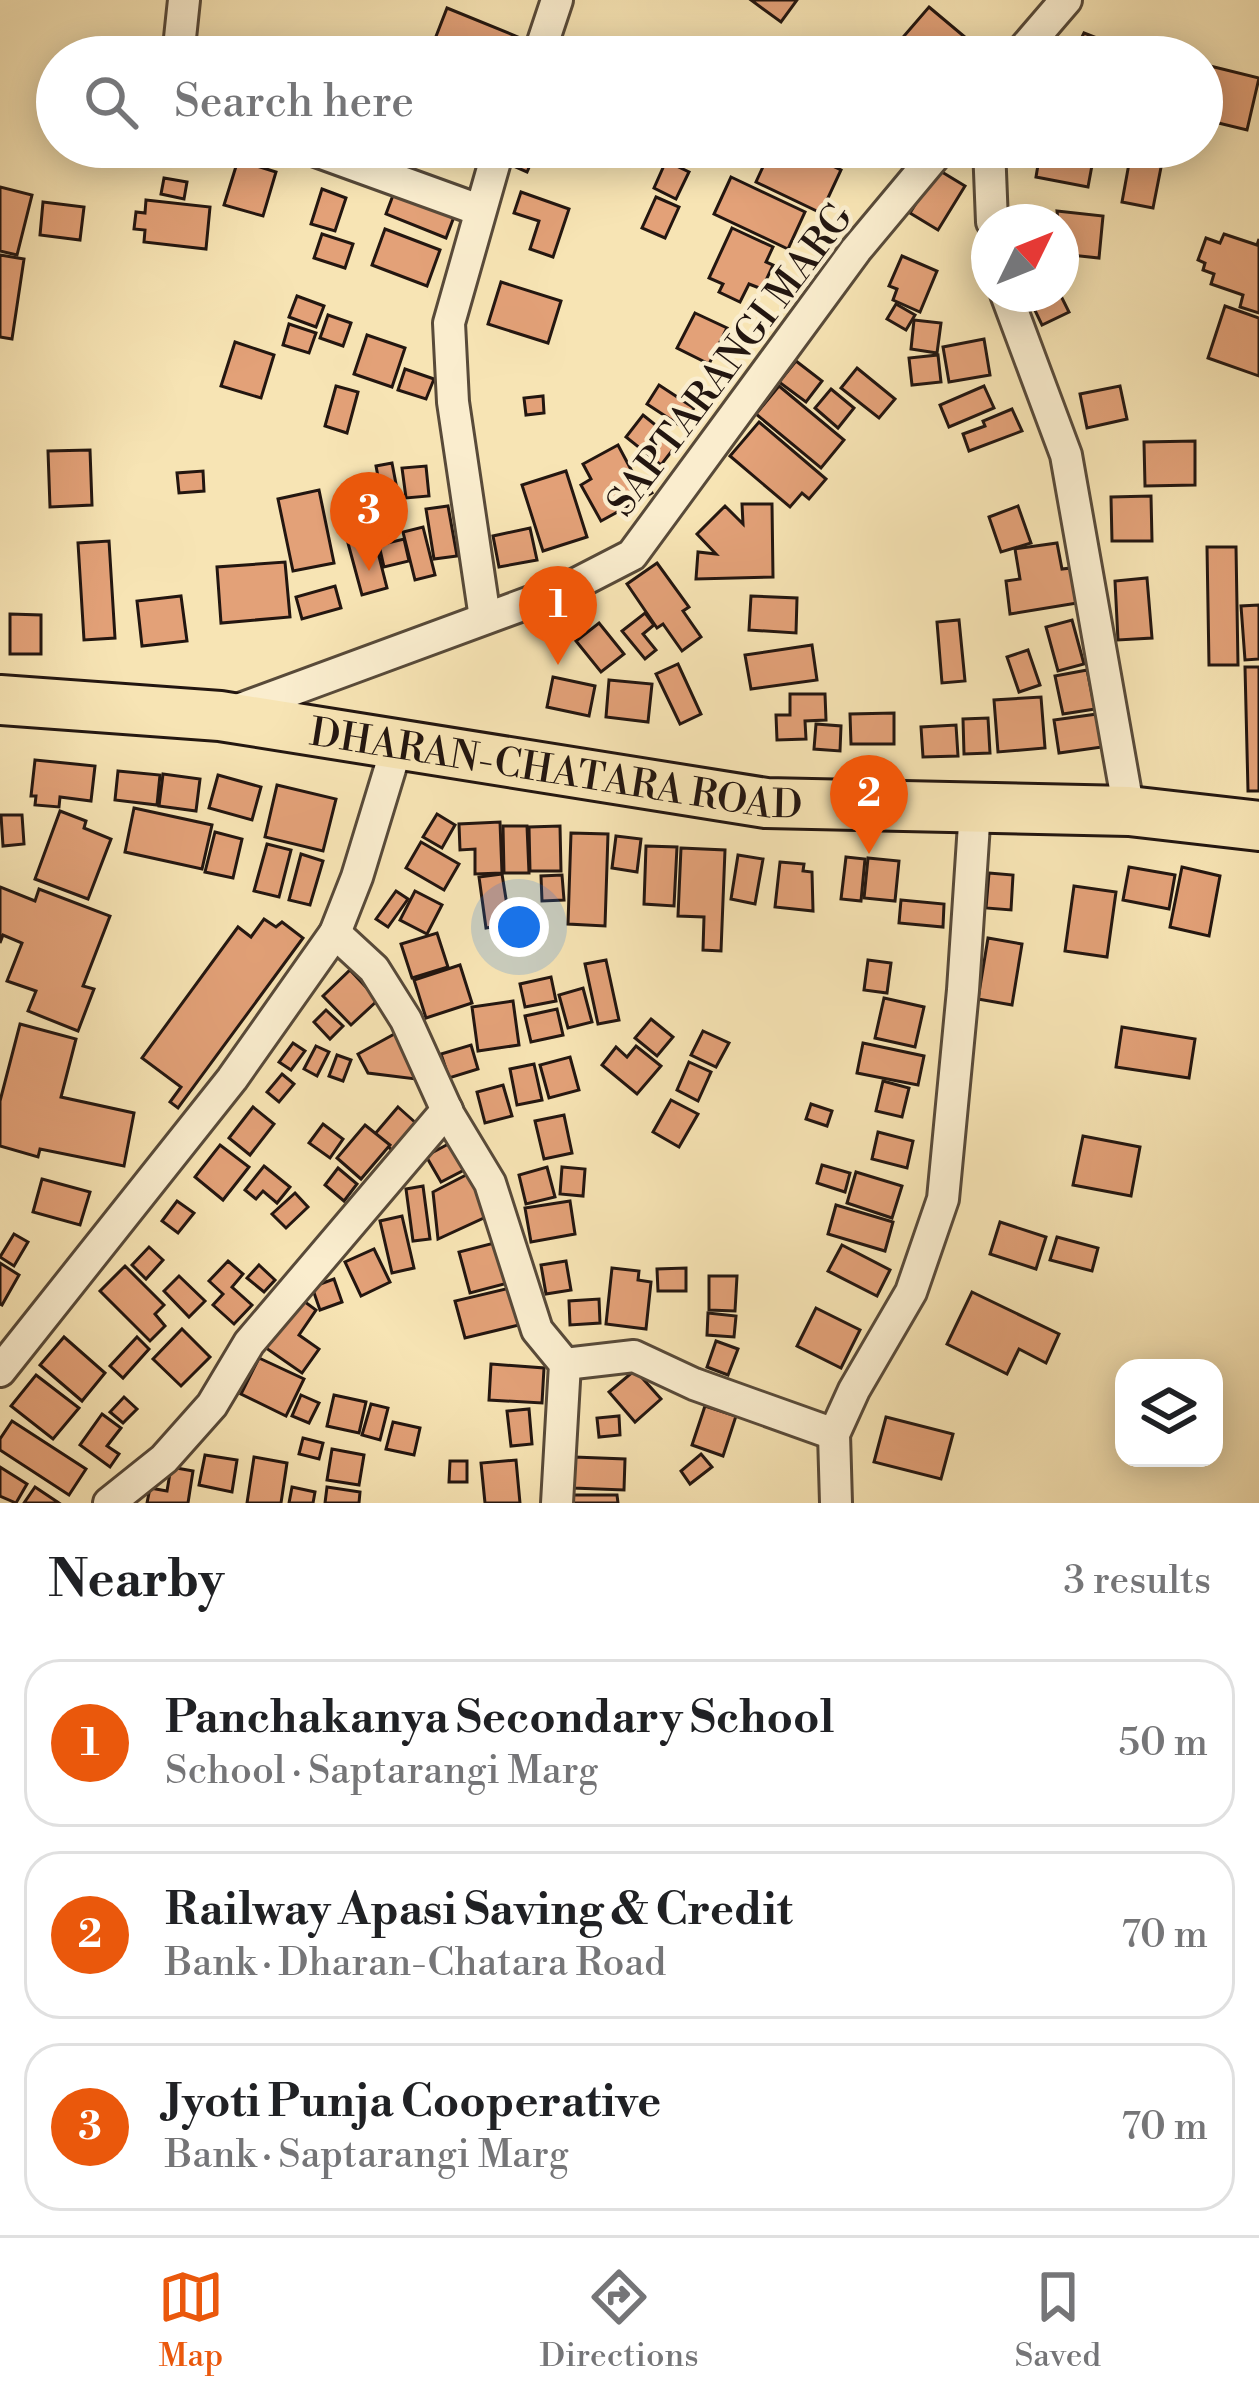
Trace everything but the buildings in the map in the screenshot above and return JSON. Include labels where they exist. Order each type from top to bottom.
[{"type":"main road","name":"DHARAN-CHATARA ROAD","points":[[0,700],[220,716],[766,803],[1129,811],[1259,826]]},
{"type":"street","points":[[180,36],[184,0]]},
{"type":"street","points":[[545,36],[556,0]]},
{"type":"street","points":[[1035,36],[1066,0]]},
{"type":"street","points":[[363,168],[479,210]]},
{"type":"street","points":[[484,617],[453,402],[449,323],[492,168]]},
{"type":"street","name":"SAPTARANGI MARG","points":[[220,716],[566,590],[632,555],[856,250],[924,168]]},
{"type":"street","points":[[990,168],[991,204]]},
{"type":"street","points":[[1013,312],[1066,454],[1129,811]]},
{"type":"street","points":[[0,1371],[232,1079],[335,933],[397,746]]},
{"type":"street","points":[[836,1503],[834,1434],[911,1292],[943,1199],[975,809]]},
{"type":"street","points":[[335,933],[374,969],[395,1003],[447,1110],[490,1184],[537,1330],[565,1364],[557,1503]]},
{"type":"street","points":[[109,1503],[164,1459],[212,1405],[249,1343],[447,1110]]},
{"type":"street","points":[[565,1364],[634,1356],[694,1384],[834,1434]]},
{"type":"place","name":"Jyoti Punja Cooperative","points":[[369,571]]},
{"type":"place","name":"Panchakanya Secondary School","points":[[558,665]]},
{"type":"place","name":"Railway Apasi Saving & Credit","points":[[869,854]]}]
